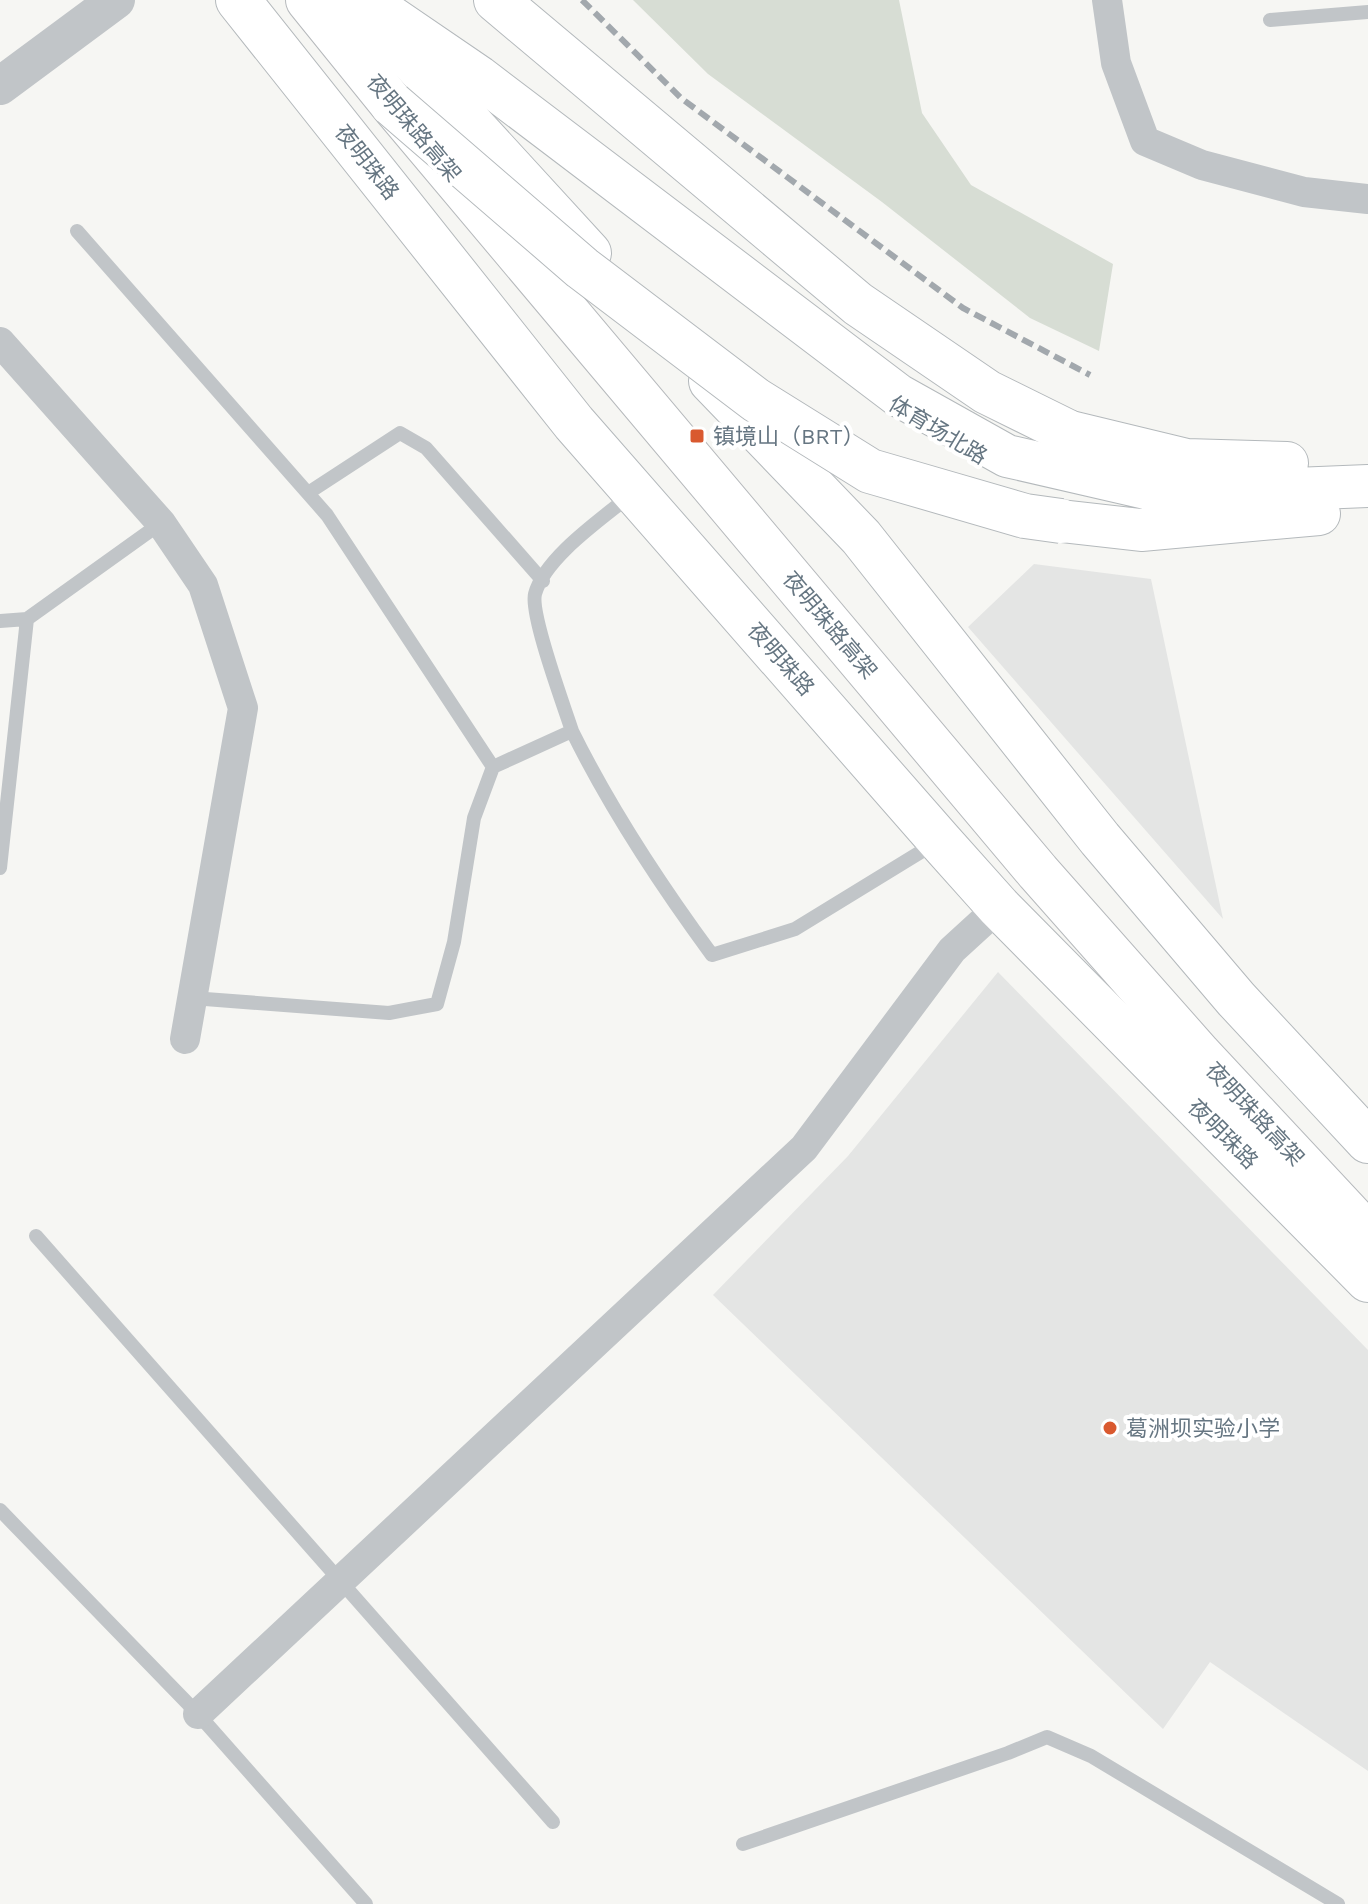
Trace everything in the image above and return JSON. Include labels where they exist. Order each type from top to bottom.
[{"type":"main road","name":"夜明珠路","points":[[238,0],[564,410],[940,841],[999,907],[1368,1280]]},
{"type":"main road","name":"夜明珠路高架","points":[[308,0],[1038,872],[1199,1054],[1368,1235]]},
{"type":"main road","points":[[357,0],[520,180],[861,537],[1100,839],[1236,999],[1368,1141]]},
{"type":"main road","points":[[366,0],[479,77],[580,162]]},
{"type":"main road","points":[[496,0],[858,304],[987,392],[1066,431],[1186,460],[1368,466]]},
{"type":"main road","points":[[392,104],[582,268],[756,400],[870,471],[1025,516],[1141,530],[1368,510]]},
{"type":"main road","points":[[520,180],[512,148],[515,134],[520,128],[527,129],[580,162]]},
{"type":"main road","name":"体育场北路","points":[[580,162],[898,395],[1007,456],[1172,494],[1368,486]]},
{"type":"main road","name":"体育场北路","points":[[580,162],[892,404],[1005,470],[1170,508],[1368,503]]},
{"type":"street","points":[[0,86],[116,0]]},
{"type":"street","points":[[1107,0],[1116,63],[1145,141],[1216,169],[1304,192],[1368,199]]},
{"type":"street","points":[[0,342],[161,523],[203,585],[243,708],[185,1039]]},
{"type":"street","points":[[198,1714],[804,1148],[952,950],[999,907]]},
{"type":"lane","points":[[1270,20],[1368,12]]},
{"type":"lane","points":[[77,231],[327,515],[493,767]]},
{"type":"lane","points":[[308,493],[400,433],[426,448],[543,581]]},
{"type":"lane","points":[[634,492],[555,558],[535,596],[542,637],[572,731],[597,777],[712,955],[795,929],[940,841]]},
{"type":"lane","points":[[0,621],[27,619],[161,523]]},
{"type":"lane","points":[[0,868],[27,619]]},
{"type":"lane","points":[[192,998],[389,1013],[437,1004],[454,942],[474,818],[493,767],[572,731]]},
{"type":"lane","points":[[36,1236],[553,1822]]},
{"type":"lane","points":[[0,1510],[198,1714],[366,1904]]},
{"type":"lane","points":[[743,1844],[1047,1737],[1091,1756],[1338,1904]]},
{"type":"shaded area","points":[[633,0],[899,0],[922,113],[971,185],[1113,264],[1099,351],[1030,318],[882,202],[708,74]]},
{"type":"shaded area","points":[[1034,564],[1151,579],[1223,919],[968,627]]},
{"type":"shaded area","name":"葛洲坝实验小学","points":[[998,972],[1368,1350],[1368,1771],[1210,1662],[1163,1729],[713,1295],[848,1156]]},
{"type":"railway","points":[[582,0],[681,98],[963,308],[1090,375]]},
{"type":"place","name":"镇境山（BRT）","points":[[697,436]]},
{"type":"place","name":"葛洲坝实验小学","points":[[1110,1428]]}]
